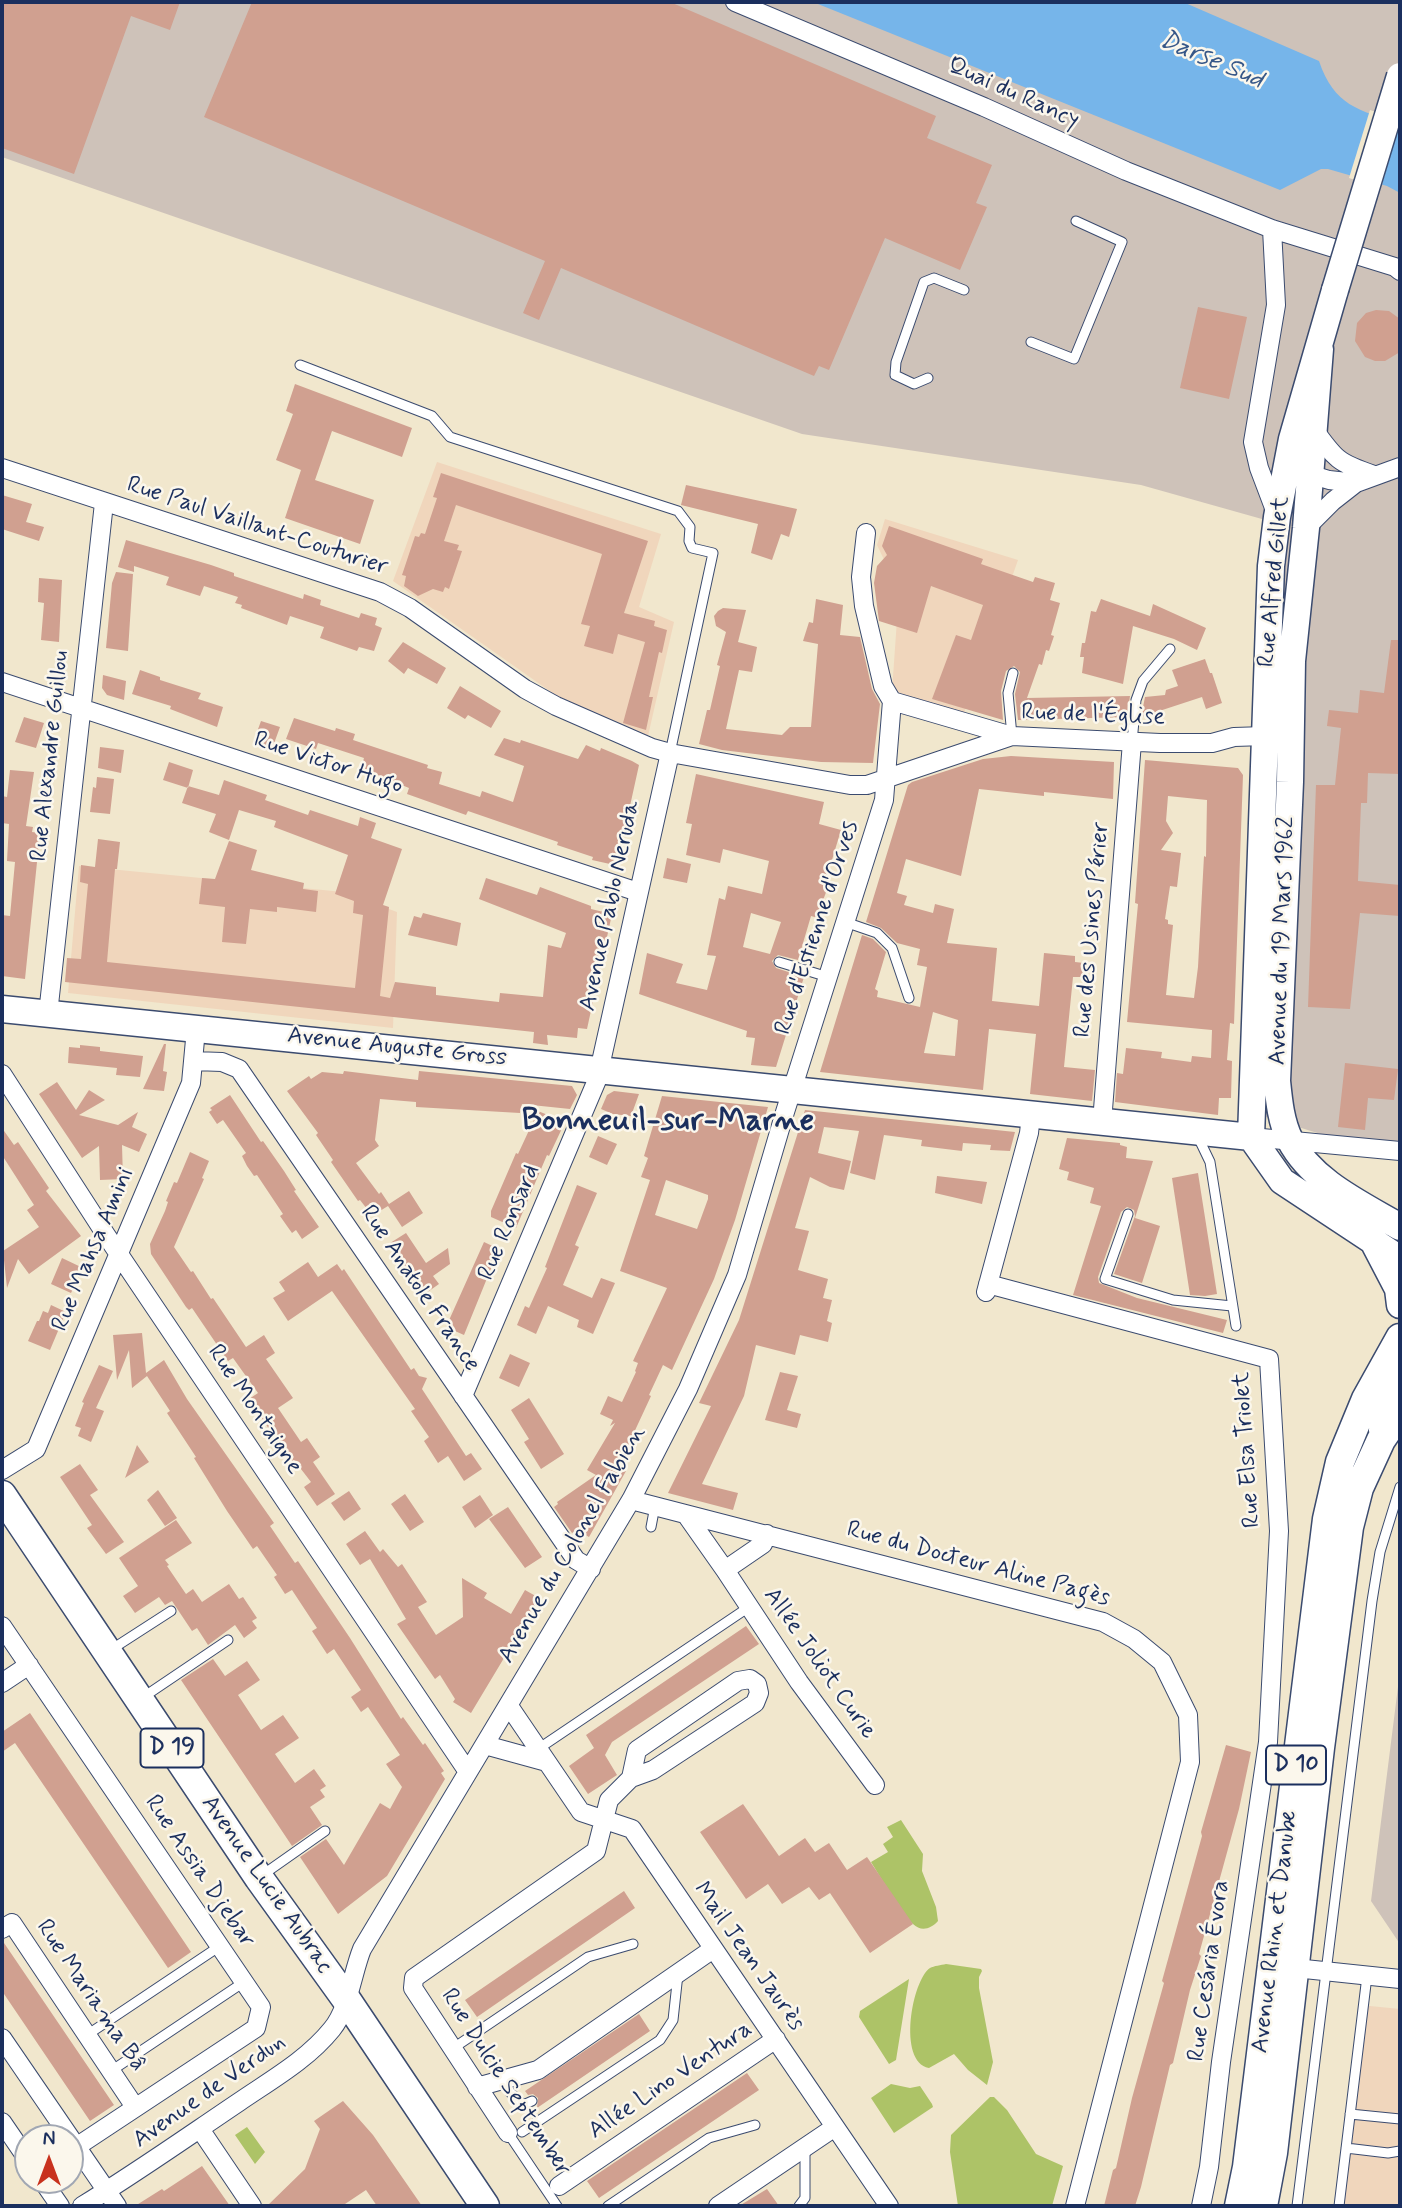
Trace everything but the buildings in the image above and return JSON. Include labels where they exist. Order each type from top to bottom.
[{"type":"main road","name":"Rue Alfred Gillet","points":[[1265,736],[1271,566],[1277,517],[1302,433],[1335,290],[1400,76]]},
{"type":"main road","name":"Rue Alfred Gillet","points":[[1291,740],[1292,661],[1309,474],[1302,433]]},
{"type":"main road","name":"Avenue du 19 Mars 1962","points":[[1251,1137],[1265,736]]},
{"type":"main road","name":"Avenue du 19 Mars 1962","points":[[1291,740],[1277,1081],[1279,1109],[1290,1140],[1310,1166],[1337,1190],[1400,1227]]},
{"type":"main road","name":"Avenue Auguste Gross","points":[[2,1009],[1251,1137]]},
{"type":"main road","points":[[1251,1137],[1282,1181],[1400,1259]]},
{"type":"main road","points":[[1374,1244],[1398,1289],[1400,1305]]},
{"type":"main road","name":"Avenue Rhin et Danube","points":[[1239,2206],[1247,2167],[1327,1519],[1345,1449],[1366,1399],[1400,1338]]},
{"type":"main road","points":[[1381,1440],[1393,1390],[1400,1380]]},
{"type":"main road","name":"D 10","points":[[1381,1440],[1400,1412]]},
{"type":"main road","name":"Avenue Rhin et Danube","points":[[1263,2206],[1273,2153],[1349,1527],[1359,1488],[1381,1440]]},
{"type":"main road","name":"Avenue Lucie Aubrac","points":[[2,1495],[259,1878],[346,1999],[485,2206]]},
{"type":"street","name":"Quai du Rancy","points":[[736,2],[984,107],[1126,172],[1272,229],[1395,267],[1400,271]]},
{"type":"street","points":[[1272,229],[1276,305],[1253,442],[1259,468],[1277,517]]},
{"type":"street","points":[[1302,433],[1348,467],[1374,475]]},
{"type":"street","points":[[1306,528],[1333,500],[1356,483],[1400,467]]},
{"type":"street","name":"Rue Paul Vaillant-Couturier","points":[[2,468],[380,592],[410,608],[525,689],[556,706],[652,748],[837,784],[867,785],[884,779]]},
{"type":"street","points":[[1309,474],[1329,480],[1356,483]]},
{"type":"street","name":"Rue Alexandre Guillou","points":[[48,1014],[104,503]]},
{"type":"street","points":[[866,533],[861,577],[864,606],[883,687],[892,701],[1012,736]]},
{"type":"street","name":"Rue Victor Hugo","points":[[2,682],[638,892]]},
{"type":"street","name":"Rue d'Estienne d'Orves","points":[[792,1090],[884,800],[892,701]]},
{"type":"street","name":"Rue de l'Église","points":[[884,779],[1012,736],[1212,743],[1234,737],[1265,736]]},
{"type":"street","name":"Rue des Usines Périer","points":[[1102,1122],[1132,742]]},
{"type":"street","name":"Avenue Pablo Neruda","points":[[601,1069],[670,752]]},
{"type":"street","name":"Rue Mahsa Amini","points":[[2,1470],[36,1449],[191,1083],[196,1029]]},
{"type":"street","name":"Rue Anatole France","points":[[194,1061],[222,1062],[239,1069],[576,1560],[591,1569]]},
{"type":"street","name":"Rue Ronsard","points":[[463,1396],[601,1069]]},
{"type":"street","name":"Rue Montaigne","points":[[2,1074],[120,1255],[468,1772]]},
{"type":"street","name":"Avenue du Colonel Fabien","points":[[346,1999],[362,1949],[591,1569],[631,1500],[688,1390],[737,1275],[792,1090]]},
{"type":"street","name":"Rue Elsa Triolet","points":[[1031,1115],[1029,1133],[987,1288],[1269,1359],[1279,1531],[1268,1742]]},
{"type":"street","points":[[1251,1137],[1400,1151]]},
{"type":"street","name":"Rue du Docteur Aline Pagès","points":[[631,1500],[1103,1622],[1134,1639],[1162,1662],[1188,1715],[1190,1762],[1075,2206]]},
{"type":"street","name":"Allée Joliot Curie","points":[[687,1516],[799,1682],[875,1785]]},
{"type":"street","points":[[725,1570],[763,1544],[767,1534]]},
{"type":"street","name":"Rue Assia Djebar","points":[[2,1626],[261,2007],[256,2028],[135,2107]]},
{"type":"street","points":[[2,1683],[29,1665]]},
{"type":"street","points":[[604,1820],[609,1800],[631,1778],[653,1770],[755,1703],[760,1693],[757,1684],[750,1679],[737,1681],[637,1750],[631,1778]]},
{"type":"street","name":"Mail Jean Jaurès","points":[[509,1706],[581,1812],[632,1829],[889,2206]]},
{"type":"street","name":"Rue Cesária Évora","points":[[1201,2206],[1209,2167],[1268,1742]]},
{"type":"street","points":[[485,1745],[542,1755]]},
{"type":"street","name":"Rue Dulcie September","points":[[515,2133],[477,2087],[452,2049],[413,1988],[414,1978],[596,1851],[604,1820]]},
{"type":"street","name":"Rue Mariama Bâ","points":[[2,1929],[12,1923],[135,2107]]},
{"type":"street","points":[[477,2087],[538,2070],[713,1949]]},
{"type":"street","points":[[1295,1968],[1400,1979]]},
{"type":"street","name":"Avenue de Verdun","points":[[82,2206],[112,2198],[200,2129],[307,2055],[334,2028],[346,1999]]},
{"type":"street","points":[[2,2038],[57,2124]]},
{"type":"street","name":"Allée Lino Ventura","points":[[559,2186],[776,2039]]},
{"type":"street","points":[[84,2142],[135,2107]]},
{"type":"street","points":[[2,2122],[14,2140]]},
{"type":"street","points":[[719,2206],[835,2127]]},
{"type":"street","points":[[200,2129],[252,2206]]},
{"type":"street","points":[[84,2163],[112,2198]]},
{"type":"lane","points":[[1031,342],[1074,359],[1122,242],[1076,221]]},
{"type":"lane","points":[[928,378],[914,384],[895,375],[896,362],[924,282],[934,278],[964,290]]},
{"type":"lane","points":[[300,365],[432,416],[450,437],[678,511],[690,527],[689,541],[692,548],[713,553],[670,752]]},
{"type":"lane","points":[[1132,742],[1136,701],[1143,681],[1170,649]]},
{"type":"lane","points":[[1012,736],[1008,693],[1013,673]]},
{"type":"lane","points":[[845,922],[877,933],[892,948],[909,998]]},
{"type":"lane","points":[[779,962],[828,977]]},
{"type":"lane","points":[[1196,1131],[1210,1162],[1236,1326]]},
{"type":"lane","points":[[1128,1214],[1105,1279],[1172,1300],[1232,1306]]},
{"type":"lane","points":[[1297,2206],[1372,1601],[1380,1552],[1400,1487]]},
{"type":"lane","points":[[650,1527],[655,1506]]},
{"type":"lane","points":[[542,1755],[749,1607]]},
{"type":"lane","points":[[107,1651],[171,1611]]},
{"type":"lane","points":[[139,1700],[228,1640]]},
{"type":"lane","points":[[259,1878],[325,1831]]},
{"type":"lane","points":[[452,2049],[588,1957],[633,1944]]},
{"type":"lane","points":[[87,2035],[220,1946]]},
{"type":"lane","points":[[515,2133],[660,2040],[673,2020],[678,1972]]},
{"type":"lane","points":[[1339,2206],[1367,1976]]},
{"type":"lane","points":[[111,2071],[244,1982]]},
{"type":"lane","points":[[503,2079],[510,2092],[523,2105],[532,2101]]},
{"type":"lane","points":[[1350,2114],[1400,2119]]},
{"type":"lane","points":[[608,2206],[709,2138],[755,2125]]},
{"type":"lane","name":"Rue Dulcie September","points":[[515,2133],[557,2206]]},
{"type":"lane","points":[[799,2206],[805,2198],[805,2148]]},
{"type":"lane","points":[[1346,2148],[1400,2157]]},
{"type":"lane","points":[[1388,2153],[1400,2151]]},
{"type":"shaded area","points":[[2,2],[1400,2],[1400,1143],[1327,1136],[1263,1116],[1269,521],[1141,485],[802,434],[2,157]]},
{"type":"shaded area","points":[[437,462],[661,534],[639,607],[674,622],[648,736],[624,731],[564,701],[393,581]]},
{"type":"shaded area","points":[[885,519],[1018,560],[964,713],[892,691],[899,591],[877,545]]},
{"type":"shaded area","points":[[79,866],[343,892],[397,912],[393,1028],[68,993]]},
{"type":"shaded area","points":[[1400,1671],[1400,1944],[1371,1901]]},
{"type":"shaded area","points":[[1360,2005],[1400,2009],[1400,2206],[1334,2206]]},
{"type":"green space","points":[[901,1820],[923,1854],[922,1871],[936,1907],[938,1921],[926,1928],[919,1928],[908,1919],[871,1862],[888,1852],[883,1844],[893,1837],[887,1827]]},
{"type":"green space","points":[[946,1964],[982,1971],[979,1988],[993,2062],[987,2085],[954,2054],[929,2068],[919,2062],[913,2052],[911,2020],[918,1988],[923,1975],[930,1968]]},
{"type":"green space","points":[[909,1979],[896,2060],[889,2064],[859,2017],[860,2011]]},
{"type":"green space","points":[[891,2084],[910,2088],[920,2086],[933,2107],[894,2133],[871,2098]]},
{"type":"green space","points":[[990,2097],[994,2097],[1007,2110],[1036,2154],[1063,2166],[1052,2206],[958,2206],[950,2152],[951,2135]]},
{"type":"green space","points":[[247,2127],[265,2152],[255,2164],[235,2135]]},
{"type":"water","name":"Darse Sud","points":[[813,2],[1183,2],[1319,61],[1332,88],[1340,97],[1360,110],[1400,124],[1400,193],[1387,186],[1328,169],[1321,169],[1280,190]]},
{"type":"pier","points":[[1370,110],[1400,120],[1381,188],[1349,178]]},
{"type":"district","name":"Bonneuil-sur-Marne","points":[[668,1122]]}]
